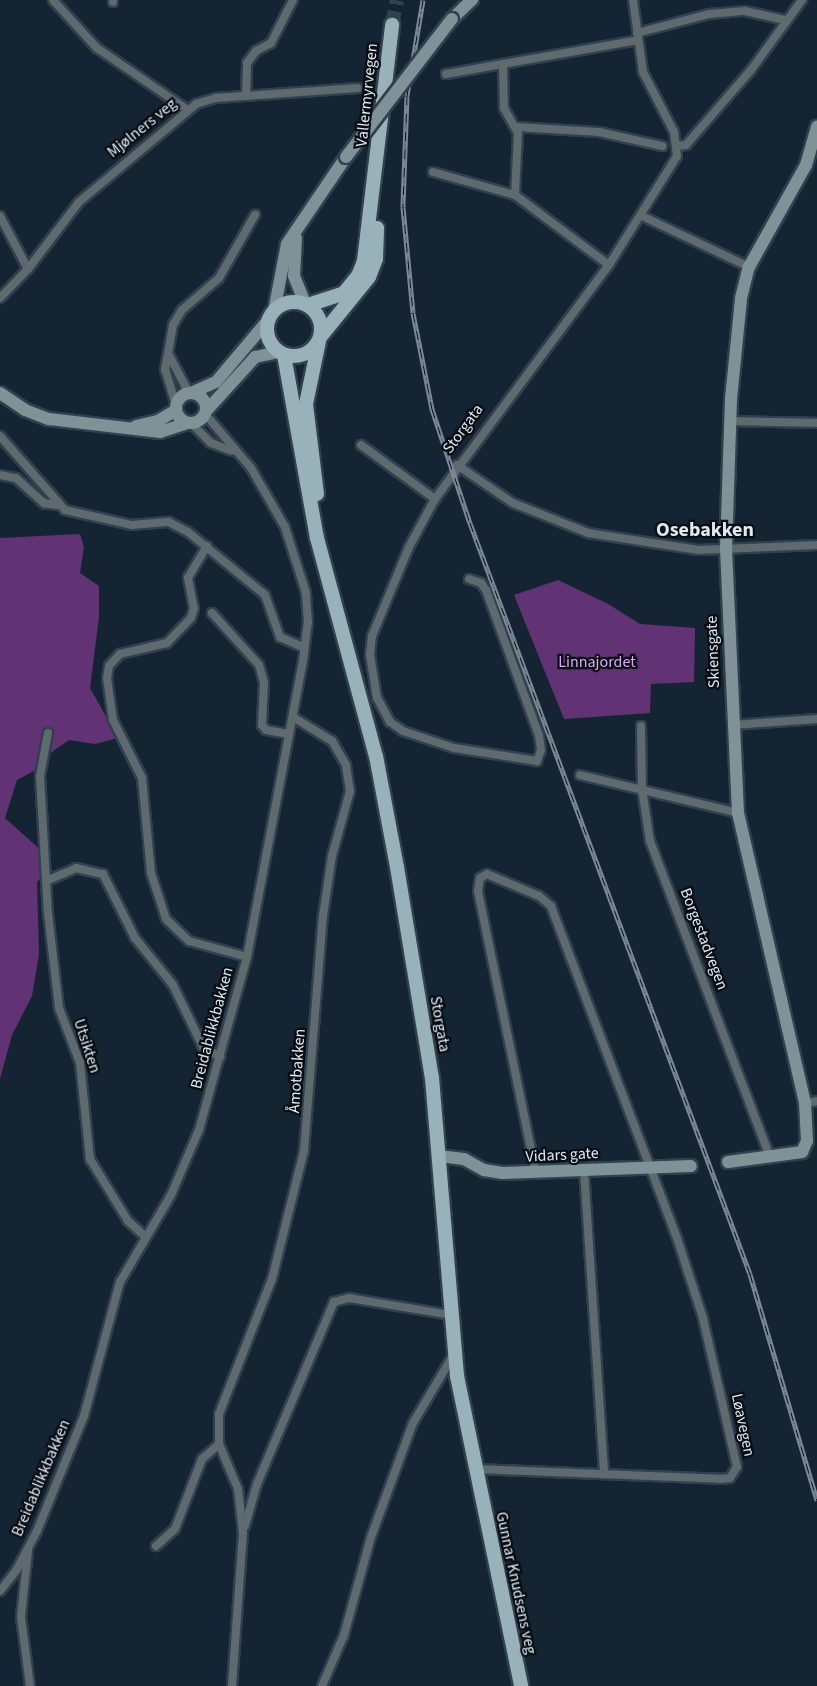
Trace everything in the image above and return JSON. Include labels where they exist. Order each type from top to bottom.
[{"type":"main road","name":"Vallermyrvegen","points":[[307,305],[344,293],[358,276],[367,248],[392,25]]},
{"type":"main road","name":"Vallermyrvegen","points":[[320,339],[359,294],[373,268],[378,217],[376,169]]},
{"type":"main road","points":[[290,302],[307,305],[322,323],[320,339],[305,355],[281,354],[268,338],[271,315],[290,302]]},
{"type":"main road","name":"Storgata","points":[[320,339],[306,404],[329,573]]},
{"type":"main road","name":"Storgata","points":[[281,354],[317,538],[329,573],[386,806],[432,1078],[454,1354],[479,1487]]},
{"type":"main road","name":"Gunnar Knudsens veg","points":[[479,1487],[521,1686]]},
{"type":"street","points":[[52,0],[97,48],[188,110]]},
{"type":"street","points":[[246,96],[247,63],[256,51],[271,43],[293,0]]},
{"type":"street","points":[[129,428],[158,421],[176,408],[190,393],[216,382],[271,315],[287,244],[346,157],[452,19],[472,0]]},
{"type":"street","points":[[633,0],[648,85],[678,146],[689,142],[759,60],[785,20],[802,0]]},
{"type":"street","points":[[446,74],[638,37],[709,14],[745,10],[785,20]]},
{"type":"street","points":[[502,65],[504,108],[516,127],[515,195]]},
{"type":"street","name":"Mjølners veg","points":[[0,297],[28,269],[79,202],[188,110],[205,100],[358,88]]},
{"type":"street","points":[[516,127],[599,132],[662,146]]},
{"type":"street","name":"Skiensgate","points":[[770,1157],[802,1152],[806,1147],[811,1102],[738,813],[726,550],[730,421],[736,337],[749,267],[796,186],[817,127]]},
{"type":"street","name":"Storgata","points":[[469,579],[481,583],[486,590],[539,736],[541,750],[537,760],[454,748],[404,731],[390,722],[376,698],[370,655],[372,636],[410,547],[435,499],[458,465],[609,265],[662,184],[678,146]]},
{"type":"street","points":[[433,172],[515,195],[609,265]]},
{"type":"street","points":[[0,216],[28,269]]},
{"type":"street","points":[[189,423],[176,408],[165,370],[177,316],[219,278],[255,216]]},
{"type":"street","points":[[642,216],[749,267]]},
{"type":"street","points":[[298,228],[292,268],[307,305]]},
{"type":"street","points":[[169,354],[190,393],[202,397],[206,412]]},
{"type":"street","points":[[0,393],[25,410],[49,419],[160,432],[189,423],[206,412],[255,357],[281,354]]},
{"type":"street","name":"Breidablikkbakken","points":[[0,1591],[28,1548],[84,1416],[120,1282],[187,1160],[220,1057],[247,957],[305,648],[306,593],[296,555],[267,492],[206,412]]},
{"type":"street","points":[[730,421],[817,423]]},
{"type":"street","name":"Breidablikkbakken","points":[[189,423],[212,443],[236,452]]},
{"type":"street","points":[[0,436],[29,465],[57,505]]},
{"type":"street","points":[[361,445],[435,499]]},
{"type":"street","points":[[458,465],[513,503],[588,533],[653,546],[726,550],[817,545]]},
{"type":"street","points":[[0,475],[16,478],[44,503],[116,522],[169,522],[207,546],[265,595],[273,609],[274,627],[279,637],[305,648]]},
{"type":"street","points":[[207,546],[188,578],[194,608],[191,618],[167,643],[130,650],[109,666],[113,720],[142,778],[151,873],[166,919],[173,930],[189,941],[247,957]]},
{"type":"street","points":[[212,613],[259,665],[264,682],[262,725],[266,730],[289,734]]},
{"type":"street","name":"Åmotbakken","points":[[232,1686],[243,1533],[238,1489],[219,1444],[219,1414],[223,1397],[272,1279],[304,1151],[323,916],[332,856],[350,790],[346,765],[332,741],[292,717]]},
{"type":"street","points":[[733,725],[817,719]]},
{"type":"street","name":"Borgestadvegen","points":[[641,726],[642,789],[657,864],[770,1157]]},
{"type":"street","name":"Utsikten","points":[[48,733],[40,776],[56,994],[80,1063],[90,1159],[128,1221],[146,1237]]},
{"type":"street","points":[[580,775],[738,813]]},
{"type":"street","points":[[46,881],[76,868],[103,874],[135,938],[173,985],[203,1047],[220,1057]]},
{"type":"street","points":[[536,1173],[478,891],[480,878],[492,874],[550,906],[652,1167]]},
{"type":"street","name":"Vidars gate","points":[[439,1156],[464,1159],[484,1170],[536,1173],[691,1166]]},
{"type":"street","points":[[728,1162],[770,1157]]},
{"type":"street","name":"Løavegen","points":[[476,1469],[720,1479],[736,1472],[703,1318],[652,1167]]},
{"type":"street","points":[[584,1170],[604,1474]]},
{"type":"street","points":[[243,1533],[257,1484],[334,1302],[349,1298],[451,1315]]},
{"type":"street","points":[[322,1686],[344,1635],[369,1546],[413,1423],[454,1354]]},
{"type":"street","points":[[156,1546],[175,1529],[202,1459],[219,1444]]},
{"type":"street","points":[[28,1548],[21,1617],[30,1686]]},
{"type":"green space","points":[[80,534],[84,547],[80,573],[99,586],[99,617],[90,688],[118,738],[95,744],[69,740],[49,754],[47,764],[17,780],[5,818],[44,853],[47,872],[37,882],[39,954],[32,996],[12,1035],[0,1079],[0,538]]},
{"type":"green space","name":"Linnajordet","points":[[558,580],[608,604],[640,624],[695,628],[694,682],[651,684],[650,713],[564,719],[514,595]]},
{"type":"tunnel","points":[[392,25],[397,0]]},
{"type":"railway","points":[[423,0],[407,96],[403,207],[413,313],[432,409],[470,523],[750,1274],[817,1500]]},
{"type":"district","name":"Osebakken","points":[[705,530]]}]
